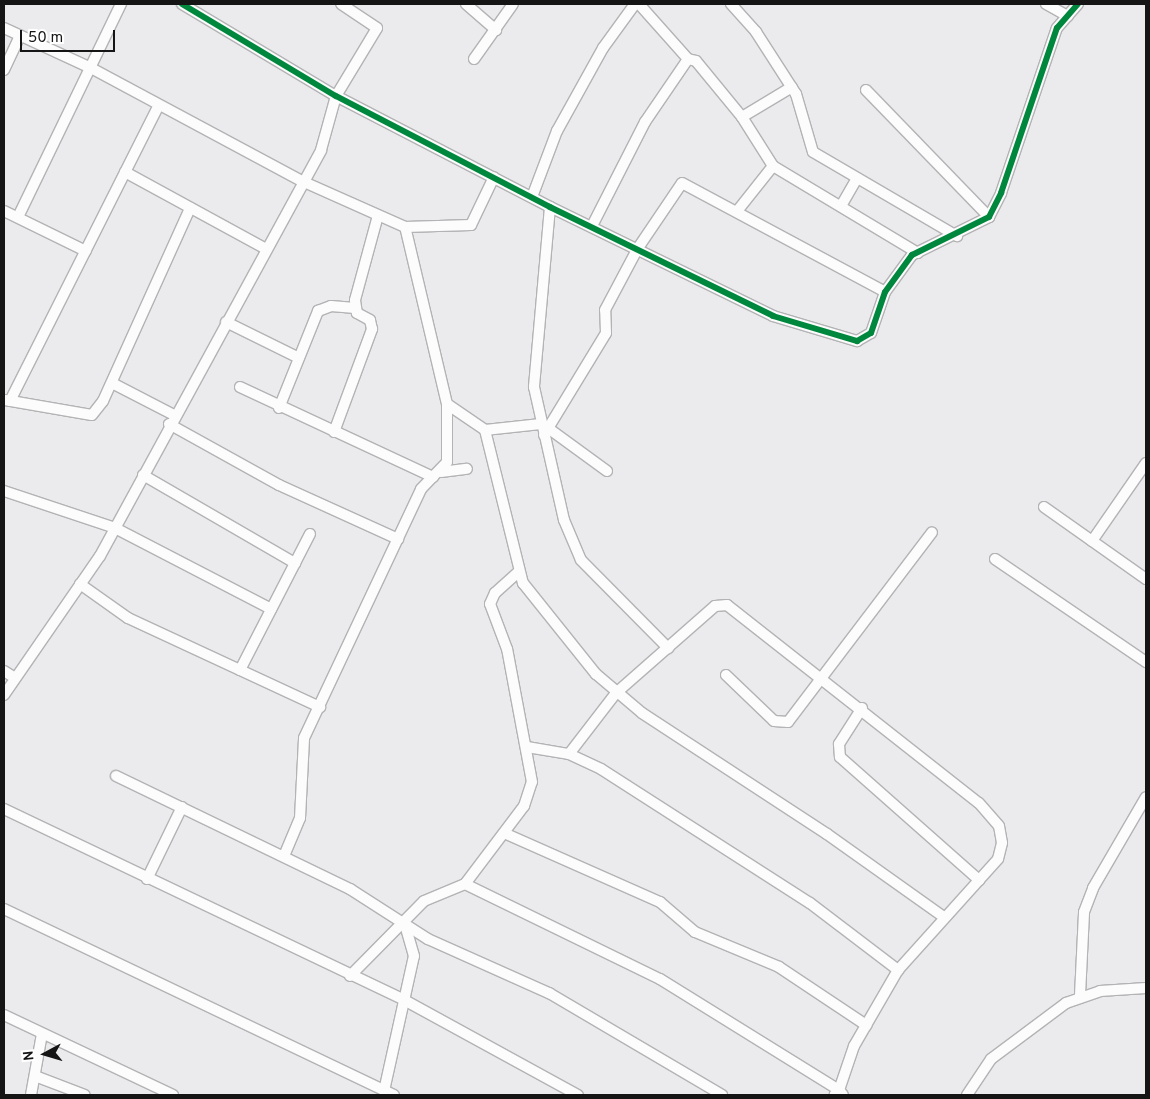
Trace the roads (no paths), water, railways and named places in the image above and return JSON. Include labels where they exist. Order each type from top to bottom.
[{"type":"street","points":[[18,217],[121,4]]},
{"type":"street","points":[[182,4],[336,96],[550,207],[638,248],[773,316],[850,340],[865,339],[871,334],[885,292],[908,259],[957,236],[989,217],[1001,193],[1057,28],[1078,4]]},
{"type":"street","points":[[4,695],[80,584],[115,528],[320,150],[336,96],[376,28],[341,4]]},
{"type":"street","points":[[466,4],[496,30]]},
{"type":"street","points":[[474,59],[513,4]]},
{"type":"street","points":[[532,197],[557,131],[603,48],[635,4]]},
{"type":"street","points":[[639,4],[688,59],[696,61],[742,118],[773,166],[918,254]]},
{"type":"street","points":[[731,4],[792,87],[813,152],[957,236]]},
{"type":"street","points":[[1046,4],[1068,16]]},
{"type":"street","points":[[4,28],[91,68],[377,219],[405,227],[471,225],[494,177]]},
{"type":"street","points":[[4,70],[20,36]]},
{"type":"street","points":[[592,226],[644,122],[688,59]]},
{"type":"street","points":[[742,118],[792,87]]},
{"type":"street","points":[[866,90],[989,217]]},
{"type":"street","points":[[159,105],[86,251],[7,401],[85,417],[104,401],[190,208]]},
{"type":"street","points":[[738,210],[773,166]]},
{"type":"street","points":[[125,172],[266,249]]},
{"type":"street","points":[[841,206],[857,178]]},
{"type":"street","points":[[545,429],[606,333],[605,310],[638,248],[682,183],[738,210],[885,292]]},
{"type":"street","points":[[550,207],[534,366],[545,429],[573,547],[668,648]]},
{"type":"street","points":[[4,211],[86,251]]},
{"type":"street","points":[[355,308],[377,219]]},
{"type":"street","points":[[284,856],[300,818],[304,738],[320,708],[421,489],[437,475],[449,442],[447,404],[405,227]]},
{"type":"street","points":[[279,408],[323,306],[355,308],[370,320],[372,330],[334,432]]},
{"type":"street","points":[[226,322],[300,358]]},
{"type":"street","points":[[112,383],[279,485],[398,539]]},
{"type":"street","points":[[240,387],[279,408],[437,475],[468,469]]},
{"type":"street","points":[[447,404],[486,430],[545,429],[607,471]]},
{"type":"street","points":[[486,430],[496,462],[518,572],[577,653],[616,693],[944,917]]},
{"type":"street","points":[[1092,541],[1146,463]]},
{"type":"street","points":[[143,475],[295,563]]},
{"type":"street","points":[[4,491],[115,528],[271,609]]},
{"type":"street","points":[[1044,507],[1092,541],[1144,573]]},
{"type":"street","points":[[726,674],[781,723],[788,722],[932,532]]},
{"type":"street","points":[[240,670],[310,534]]},
{"type":"street","points":[[995,559],[1146,662]]},
{"type":"street","points":[[350,976],[405,924],[424,901],[465,884],[524,806],[532,782],[527,748],[507,650],[490,604],[495,593],[518,572]]},
{"type":"street","points":[[80,584],[128,618],[320,708]]},
{"type":"street","points":[[465,884],[660,980],[839,1094],[866,1025],[898,970],[998,859],[1002,843],[999,826],[979,803],[862,708],[727,605],[715,606],[616,693],[568,754]]},
{"type":"street","points":[[4,671],[14,678]]},
{"type":"street","points":[[862,708],[839,744],[840,758],[978,880]]},
{"type":"street","points":[[527,748],[568,754],[601,769],[810,903],[898,970]]},
{"type":"street","points":[[116,776],[284,856],[405,924],[549,993],[722,1095]]},
{"type":"street","points":[[1080,996],[1084,912],[1107,862],[1146,797]]},
{"type":"street","points":[[147,879],[182,807]]},
{"type":"street","points":[[4,809],[350,976],[406,1001],[578,1095]]},
{"type":"street","points":[[504,833],[660,902],[695,932],[779,967],[866,1025]]},
{"type":"street","points":[[4,909],[389,1093],[414,956],[405,924]]},
{"type":"street","points":[[967,1095],[991,1059],[1017,1035],[1080,996],[1146,988]]},
{"type":"street","points":[[4,1016],[173,1095]]},
{"type":"street","points":[[31,1095],[42,1034]]},
{"type":"street","points":[[35,1076],[85,1095]]}]
